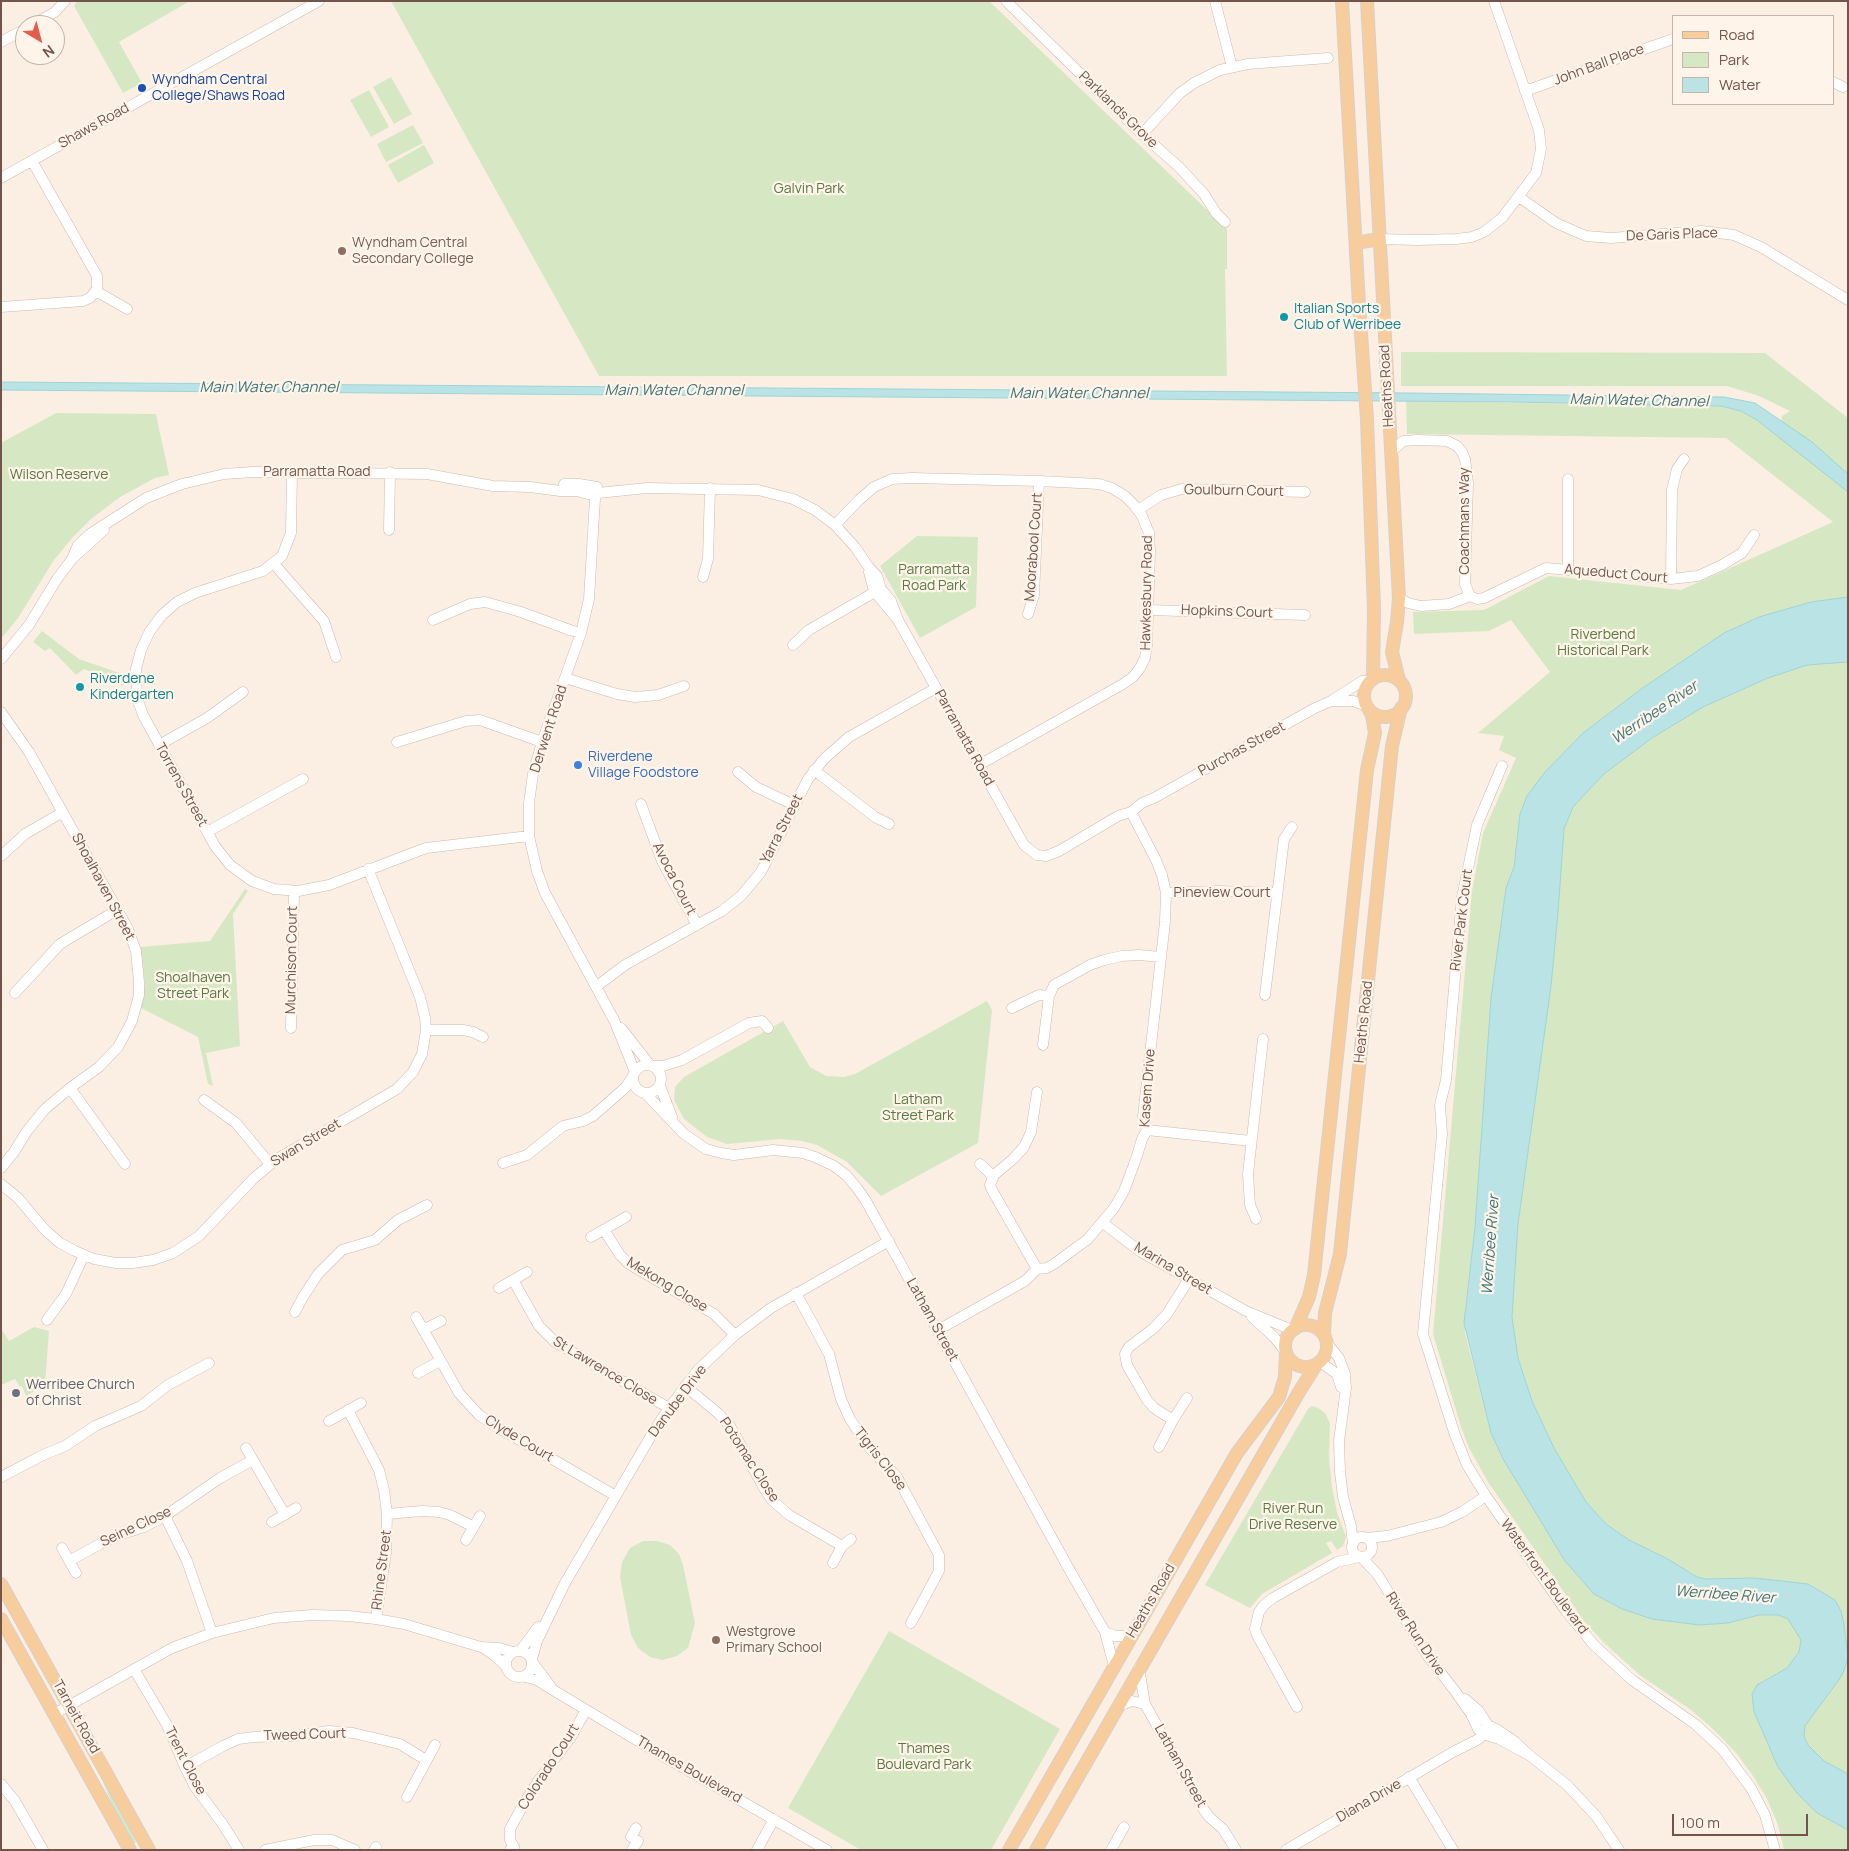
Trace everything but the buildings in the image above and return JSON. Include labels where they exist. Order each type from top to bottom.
[{"type":"main road","name":"Heaths Road","points":[[1342,1],[1372,529],[1374,633],[1372,680]]},
{"type":"main road","name":"Heaths Road","points":[[1367,1],[1399,598],[1392,652],[1398,680]]},
{"type":"main road","points":[[1356,243],[1380,242]]},
{"type":"main road","points":[[1388,675],[1398,680],[1406,694],[1401,708],[1393,714],[1386,716],[1376,714],[1368,707],[1364,693],[1372,680],[1379,676],[1388,675]]},
{"type":"main road","name":"Heaths Road","points":[[1293,1329],[1309,1297],[1314,1275],[1366,770],[1375,733],[1372,715],[1368,707]]},
{"type":"main road","name":"Heaths Road","points":[[1326,1339],[1325,1314],[1340,1254],[1392,746],[1401,708]]},
{"type":"main road","points":[[1302,1325],[1319,1329],[1326,1339],[1326,1354],[1318,1364],[1307,1368],[1297,1366],[1290,1361],[1285,1352],[1286,1340],[1293,1329],[1302,1325]]},
{"type":"main road","name":"Heaths Road","points":[[1009,1850],[1237,1453],[1279,1397],[1285,1377],[1285,1352]]},
{"type":"main road","name":"Heaths Road","points":[[1036,1850],[1299,1392],[1318,1364]]},
{"type":"main road","name":"Tarneit Road","points":[[1,1584],[150,1850]]},
{"type":"main road","points":[[15,1608],[22,1633],[42,1671],[35,1680]]},
{"type":"main road","name":"Tarneit Road","points":[[1,1619],[130,1850]]},
{"type":"street","points":[[50,15],[55,12],[64,1]]},
{"type":"street","name":"Shaws Road","points":[[1,178],[319,1]]},
{"type":"street","name":"Parklands Grove","points":[[1006,1],[1142,134],[1179,167],[1204,194],[1225,222]]},
{"type":"street","points":[[1214,1],[1232,67]]},
{"type":"street","points":[[1380,242],[1466,238],[1484,232],[1502,218],[1536,173],[1541,149],[1539,130],[1494,1]]},
{"type":"street","points":[[1,42],[15,34]]},
{"type":"street","name":"John Ball Place","points":[[1526,91],[1672,39]]},
{"type":"street","points":[[1142,134],[1180,94],[1206,77],[1232,67],[1248,64],[1328,58]]},
{"type":"street","points":[[1834,82],[1843,87]]},
{"type":"street","points":[[1,307],[83,301],[90,298],[96,291],[98,283],[97,276],[32,161]]},
{"type":"street","name":"De Garis Place","points":[[1519,197],[1556,223],[1586,236],[1611,238],[1702,231],[1744,238],[1848,300]]},
{"type":"street","points":[[96,291],[127,309]]},
{"type":"street","name":"Coachmans Way","points":[[1391,452],[1403,441],[1447,441],[1457,446],[1465,459],[1468,483],[1465,584],[1470,596]]},
{"type":"street","points":[[1671,579],[1672,490],[1677,469],[1684,459]]},
{"type":"street","name":"Parramatta Road","points":[[1,659],[29,625],[72,560],[81,542],[90,534],[146,498],[196,480],[242,472],[390,472],[428,474],[493,486],[530,487],[573,484],[591,492],[618,484],[647,488],[758,490],[782,495],[809,507],[835,525],[855,546],[868,566],[878,590],[898,620],[1024,845],[1032,853]]},
{"type":"street","name":"Torrens Street","points":[[292,472],[291,533],[286,549],[274,564],[257,574],[186,597],[162,615],[150,631],[138,658],[136,669],[136,688],[140,707],[207,832],[223,857],[243,876],[268,888],[294,892],[318,888],[434,846],[529,836]]},
{"type":"street","points":[[389,530],[390,472]]},
{"type":"street","name":"Hawkesbury Road","points":[[835,525],[868,491],[892,479],[1086,482],[1105,486],[1124,496],[1138,510],[1147,527],[1150,541],[1147,652],[1140,668],[1133,677],[979,765]]},
{"type":"street","points":[[1568,479],[1568,570]]},
{"type":"street","name":"Moorabool Court","points":[[1028,614],[1034,595],[1039,481]]},
{"type":"street","points":[[703,577],[708,559],[710,488]]},
{"type":"street","name":"Goulburn Court","points":[[1138,510],[1161,495],[1182,490],[1305,492]]},
{"type":"street","name":"Derwent Road","points":[[591,492],[588,522],[591,541],[589,599],[581,632],[542,742],[533,774],[529,836],[537,871],[545,892],[614,1020],[634,1074]]},
{"type":"street","name":"Aqueduct Court","points":[[1470,596],[1477,599],[1484,598],[1546,568],[1671,579],[1698,576],[1742,553],[1754,535]]},
{"type":"street","points":[[274,564],[324,621],[336,657]]},
{"type":"street","points":[[793,645],[809,630],[878,590]]},
{"type":"street","points":[[1399,598],[1408,603],[1421,606],[1449,604],[1470,596]]},
{"type":"street","points":[[433,620],[470,604],[485,602],[581,632]]},
{"type":"street","name":"Hopkins Court","points":[[1149,610],[1306,615]]},
{"type":"street","points":[[565,678],[617,694],[635,697],[658,695],[684,686]]},
{"type":"street","name":"Purchas Street","points":[[1032,853],[1042,856],[1054,854],[1106,825],[1133,815],[1154,798],[1315,708],[1331,701],[1362,681],[1372,680]]},
{"type":"street","name":"Yarra Street","points":[[594,982],[731,904],[755,880],[772,852],[814,770],[832,751],[849,737],[936,688]]},
{"type":"street","points":[[159,745],[214,713],[244,692]]},
{"type":"street","name":"Purchas Street","points":[[1331,701],[1353,701],[1368,707]]},
{"type":"street","name":"Shoalhaven Street","points":[[1,712],[25,745],[118,910],[136,951],[139,982],[136,1008],[126,1035],[100,1067],[55,1100],[35,1120],[1,1168]]},
{"type":"street","points":[[397,742],[466,721],[480,720],[542,742]]},
{"type":"street","name":"River Park Court","points":[[1423,1334],[1440,1140],[1434,1110],[1440,1090],[1446,1080],[1462,896],[1477,825],[1502,766]]},
{"type":"street","points":[[814,770],[874,817],[890,824]]},
{"type":"street","points":[[738,772],[756,787],[794,806]]},
{"type":"street","points":[[207,832],[303,779]]},
{"type":"street","name":"Avoca Court","points":[[641,804],[662,861],[697,925]]},
{"type":"street","points":[[1,856],[25,834],[63,812]]},
{"type":"street","name":"Kasem Drive","points":[[938,1330],[1025,1281],[1036,1269],[1047,1268],[1072,1252],[1103,1223],[1124,1191],[1142,1139],[1147,1130],[1144,1116],[1165,922],[1166,893],[1156,860],[1133,815]]},
{"type":"street","name":"Pineview Court","points":[[1265,995],[1284,839],[1292,827]]},
{"type":"street","name":"Swan Street","points":[[1,1183],[18,1198],[52,1236],[68,1248],[104,1261],[124,1263],[153,1260],[173,1253],[199,1236],[270,1164],[398,1089],[408,1079],[418,1064],[425,1043],[425,1018],[420,997],[368,869]]},
{"type":"street","name":"Pineview Court","points":[[1166,893],[1218,891],[1277,893]]},
{"type":"street","name":"Murchison Court","points":[[291,1028],[294,892]]},
{"type":"street","points":[[15,993],[60,944],[118,910]]},
{"type":"street","points":[[1043,1046],[1050,989],[1054,985],[1097,962],[1122,956],[1160,957]]},
{"type":"street","points":[[1012,1008],[1039,995],[1049,996]]},
{"type":"street","name":"Derwent Road","points":[[614,1020],[652,1066]]},
{"type":"street","points":[[503,1163],[527,1155],[563,1126],[588,1119],[630,1082],[641,1066],[662,1066],[682,1060],[749,1023],[762,1021],[768,1028]]},
{"type":"street","points":[[426,1030],[463,1030],[483,1036]]},
{"type":"street","points":[[1256,1219],[1246,1205],[1251,1141],[1263,1039]]},
{"type":"street","points":[[618,1094],[627,1091],[653,1092],[682,1060]]},
{"type":"street","points":[[652,1066],[660,1073],[660,1084]]},
{"type":"street","points":[[634,1074],[635,1085],[643,1092]]},
{"type":"street","name":"Latham Street","points":[[660,1084],[675,1124]]},
{"type":"street","points":[[70,1088],[125,1164]]},
{"type":"street","name":"Latham Street","points":[[643,1092],[684,1134],[699,1145],[720,1153],[734,1155],[785,1150],[803,1153],[824,1160],[846,1175],[857,1188],[889,1241],[1105,1632],[1114,1666]]},
{"type":"street","points":[[1036,1269],[990,1184],[993,1176],[1013,1159],[1024,1146],[1031,1132],[1037,1092]]},
{"type":"street","points":[[204,1100],[236,1123],[270,1164]]},
{"type":"street","points":[[1147,1130],[1251,1141]]},
{"type":"street","name":"Shoalhaven Street","points":[[1,1183],[14,1152]]},
{"type":"street","points":[[980,1164],[993,1176]]},
{"type":"street","points":[[295,1312],[318,1274],[342,1250],[375,1240],[404,1216],[428,1205]]},
{"type":"street","points":[[590,1237],[626,1217]]},
{"type":"street","name":"Marina Street","points":[[1103,1223],[1141,1252],[1189,1280],[1246,1311],[1293,1329]]},
{"type":"street","name":"Mekong Close","points":[[604,1230],[620,1256],[629,1264],[714,1314],[735,1335]]},
{"type":"street","name":"Danube Drive","points":[[532,1661],[537,1641],[565,1583],[644,1447],[669,1408],[698,1370],[735,1335],[770,1308],[889,1241]]},
{"type":"street","points":[[47,1320],[66,1294],[84,1255]]},
{"type":"street","points":[[499,1288],[527,1272]]},
{"type":"street","name":"St Lawrence Close","points":[[513,1280],[539,1326],[554,1342],[669,1408]]},
{"type":"street","points":[[1173,1420],[1154,1408],[1147,1400],[1127,1365],[1125,1354],[1129,1347],[1154,1328],[1167,1314],[1189,1280]]},
{"type":"street","name":"Tigris Close","points":[[796,1293],[829,1354],[841,1399],[850,1419],[868,1446],[897,1477],[940,1555],[939,1571],[911,1623]]},
{"type":"street","name":"Marina Street","points":[[1246,1311],[1274,1337],[1285,1352]]},
{"type":"street","name":"Clyde Court","points":[[416,1317],[459,1393],[471,1407],[487,1421],[616,1496]]},
{"type":"street","points":[[423,1330],[441,1320]]},
{"type":"street","name":"Waterfront Boulevard","points":[[1423,1334],[1455,1435],[1467,1465],[1486,1496],[1566,1611],[1594,1645],[1632,1680],[1694,1724],[1728,1756],[1751,1788],[1765,1815],[1775,1850]]},
{"type":"street","points":[[1326,1339],[1339,1358],[1345,1374],[1346,1388],[1339,1441],[1340,1472],[1344,1497],[1350,1517],[1352,1545],[1354,1553],[1360,1557]]},
{"type":"street","points":[[418,1373],[440,1361]]},
{"type":"street","points":[[1,1477],[65,1446],[95,1426],[141,1406],[168,1385],[209,1362]]},
{"type":"street","points":[[1318,1364],[1336,1372],[1340,1379],[1343,1411]]},
{"type":"street","name":"Potomac Close","points":[[685,1386],[719,1414],[730,1426],[764,1488],[777,1505],[789,1515],[842,1546]]},
{"type":"street","points":[[1159,1447],[1187,1398]]},
{"type":"street","points":[[329,1421],[361,1403]]},
{"type":"street","name":"Rhine Street","points":[[348,1410],[378,1470],[384,1490],[387,1514],[386,1553],[376,1619]]},
{"type":"street","points":[[246,1448],[284,1514]]},
{"type":"street","name":"Seine Close","points":[[69,1561],[100,1544],[144,1527],[165,1516],[220,1478],[253,1460]]},
{"type":"street","points":[[1337,1562],[1357,1539],[1387,1536],[1441,1522],[1462,1512],[1486,1496]]},
{"type":"street","points":[[272,1522],[296,1508]]},
{"type":"street","points":[[387,1514],[422,1511],[439,1512],[450,1515],[474,1527]]},
{"type":"street","points":[[165,1516],[187,1561],[212,1633]]},
{"type":"street","points":[[466,1540],[480,1516]]},
{"type":"street","points":[[1350,1517],[1371,1542],[1372,1550]]},
{"type":"street","points":[[1297,1707],[1260,1642],[1255,1628],[1259,1612],[1273,1598],[1337,1562],[1368,1556],[1387,1536]]},
{"type":"street","points":[[833,1563],[842,1546],[851,1539]]},
{"type":"street","points":[[62,1548],[76,1573]]},
{"type":"street","name":"River Run Drive","points":[[1372,1550],[1378,1575]]},
{"type":"street","name":"River Run Drive","points":[[1360,1557],[1378,1575],[1427,1655],[1455,1691],[1478,1710],[1484,1730],[1502,1732],[1529,1756],[1553,1773],[1582,1800],[1619,1850]]},
{"type":"street","name":"Danube Drive","points":[[516,1651],[554,1604]]},
{"type":"street","points":[[54,1714],[172,1648],[212,1633],[252,1622],[294,1616],[330,1615],[376,1619],[404,1624],[481,1647],[527,1653],[532,1661],[531,1671],[525,1677],[513,1676],[496,1656],[481,1647]]},
{"type":"street","points":[[1105,1632],[1114,1636],[1131,1636]]},
{"type":"street","points":[[506,1666],[507,1658],[516,1651]]},
{"type":"street","name":"Thames Boulevard","points":[[532,1661],[553,1690]]},
{"type":"street","name":"Latham Street","points":[[1139,1668],[1145,1704],[1204,1810],[1223,1829],[1236,1850]]},
{"type":"street","name":"Trent Close","points":[[134,1669],[167,1725],[195,1786],[239,1850]]},
{"type":"street","name":"Thames Boulevard","points":[[525,1677],[536,1680],[827,1850]]},
{"type":"street","points":[[1118,1706],[1132,1702],[1145,1704]]},
{"type":"street","name":"Colorado Court","points":[[513,1849],[510,1840],[510,1830],[522,1807],[538,1780],[571,1737],[586,1710]]},
{"type":"street","name":"Diana Drive","points":[[1286,1850],[1453,1752],[1461,1743],[1484,1730]]},
{"type":"street","name":"Tweed Court","points":[[185,1767],[238,1739],[295,1736],[329,1731],[353,1733],[400,1744],[426,1760]]},
{"type":"street","points":[[406,1797],[435,1745]]},
{"type":"street","points":[[1409,1777],[1453,1850]]},
{"type":"street","points":[[1,1784],[16,1801],[43,1850]]},
{"type":"street","points":[[757,1850],[774,1819]]},
{"type":"street","points":[[1111,1850],[1124,1827]]},
{"type":"street","points":[[632,1850],[638,1841],[631,1837],[636,1828]]},
{"type":"street","points":[[265,1850],[314,1840],[332,1840],[355,1850]]},
{"type":"green space","points":[[77,1],[190,1],[119,42],[142,83],[123,93],[74,6]]},
{"type":"green space","name":"Galvin Park","points":[[391,1],[989,1],[1227,229],[1227,269],[1225,269],[1227,376],[599,376]]},
{"type":"green space","points":[[391,77],[412,114],[394,124],[373,87]]},
{"type":"green space","points":[[369,90],[389,127],[371,137],[350,100]]},
{"type":"green space","points":[[413,125],[423,143],[386,162],[377,144]]},
{"type":"green space","points":[[424,145],[434,163],[398,183],[388,165]]},
{"type":"green space","name":"Riverbend Historical Park","points":[[1401,352],[1765,353],[1848,418],[1848,597],[1811,602],[1760,617],[1724,633],[1644,687],[1583,733],[1545,772],[1527,797],[1520,814],[1514,867],[1506,888],[1491,998],[1475,1227],[1465,1309],[1465,1333],[1491,1433],[1503,1459],[1565,1561],[1594,1594],[1622,1609],[1652,1619],[1700,1625],[1728,1623],[1759,1615],[1778,1615],[1788,1619],[1797,1630],[1801,1640],[1799,1652],[1787,1668],[1763,1681],[1754,1712],[1778,1767],[1817,1813],[1848,1830],[1848,1850],[1784,1850],[1778,1825],[1767,1799],[1737,1754],[1691,1710],[1641,1676],[1603,1642],[1584,1621],[1488,1482],[1469,1448],[1461,1427],[1433,1334],[1472,891],[1483,833],[1516,758],[1499,750],[1504,736],[1478,733],[1550,672],[1511,620],[1489,631],[1414,634],[1413,612],[1484,610],[1549,576],[1681,590],[1833,522],[1726,438],[1407,434],[1406,401],[1721,406],[1741,411],[1757,420],[1779,437],[1782,416],[1790,411],[1759,396],[1727,386],[1401,386]]},
{"type":"green space","name":"Wilson Reserve","points":[[56,413],[156,414],[169,475],[155,478],[120,497],[91,519],[54,560],[18,618],[1,639],[1,443]]},
{"type":"green space","name":"Parramatta Road Park","points":[[917,536],[978,537],[976,607],[920,638],[880,566]]},
{"type":"green space","points":[[42,631],[79,659],[122,674],[123,686],[84,669],[76,675],[50,648],[45,651],[33,642]]},
{"type":"green space","points":[[1838,661],[1848,662],[1848,1652],[1841,1611],[1834,1600],[1808,1584],[1755,1578],[1705,1579],[1697,1577],[1666,1558],[1629,1540],[1606,1524],[1586,1502],[1554,1448],[1532,1401],[1518,1358],[1512,1317],[1518,1224],[1551,986],[1564,829],[1573,807],[1604,774],[1652,738],[1703,707],[1768,678],[1807,665]]},
{"type":"green space","name":"Shoalhaven Street Park","points":[[245,889],[248,891],[233,914],[240,1046],[206,1053],[213,1086],[208,1084],[198,1037],[141,1008],[145,984],[140,947],[210,941]]},
{"type":"green space","name":"Latham Street Park","points":[[987,1001],[992,1010],[978,1143],[881,1196],[847,1162],[817,1145],[802,1141],[780,1139],[727,1144],[707,1137],[684,1119],[674,1100],[675,1087],[684,1077],[783,1021],[810,1067],[826,1076],[844,1077],[855,1074]]},
{"type":"green space","points":[[34,1327],[49,1331],[45,1385],[26,1396],[22,1386],[20,1387],[15,1379],[1,1385],[1,1329],[9,1341]]},
{"type":"green space","name":"River Run Drive Reserve","points":[[1312,1406],[1325,1413],[1330,1423],[1329,1459],[1332,1487],[1337,1512],[1346,1537],[1343,1546],[1337,1550],[1331,1541],[1326,1543],[1332,1553],[1262,1594],[1250,1608],[1205,1585],[1308,1409]]},
{"type":"green space","points":[[643,1541],[657,1541],[670,1545],[679,1554],[695,1623],[688,1648],[677,1656],[662,1660],[650,1657],[638,1648],[631,1635],[620,1577],[622,1562],[630,1548]]},
{"type":"green space","name":"Thames Boulevard Park","points":[[889,1631],[1060,1729],[991,1850],[861,1850],[788,1808]]},
{"type":"green space","points":[[1848,1658],[1848,1774],[1824,1761],[1808,1745],[1804,1736],[1805,1726],[1838,1681]]},
{"type":"green space","points":[[106,1781],[125,1815],[136,1842],[133,1844],[115,1812],[103,1782]]},
{"type":"water","name":"Main Water Channel","points":[[1,382],[1724,397],[1755,403],[1812,442],[1848,474],[1848,492],[1757,420],[1741,411],[1721,406],[1513,402],[1,390]]},
{"type":"water","name":"Werribee River","points":[[1848,597],[1848,662],[1807,665],[1768,678],[1703,707],[1652,738],[1604,774],[1573,807],[1564,829],[1551,986],[1518,1224],[1512,1317],[1518,1358],[1532,1401],[1554,1448],[1586,1502],[1606,1524],[1629,1540],[1666,1558],[1697,1577],[1705,1579],[1755,1578],[1808,1584],[1835,1600],[1841,1611],[1844,1624],[1848,1658],[1838,1681],[1805,1726],[1804,1736],[1808,1745],[1824,1761],[1848,1774],[1848,1830],[1817,1813],[1797,1793],[1778,1767],[1754,1712],[1752,1694],[1757,1685],[1787,1668],[1799,1652],[1801,1640],[1788,1619],[1778,1615],[1759,1615],[1728,1623],[1700,1625],[1652,1619],[1622,1609],[1594,1594],[1565,1561],[1503,1459],[1491,1433],[1464,1323],[1475,1227],[1491,998],[1506,888],[1514,867],[1520,814],[1527,796],[1545,772],[1583,733],[1644,687],[1724,633],[1759,617],[1811,602]]},
{"type":"place","name":"Wyndham Central College/Shaws Road","points":[[142,88]]},
{"type":"place","name":"Wyndham Central Secondary College","points":[[342,251]]},
{"type":"place","name":"Italian Sports Club of Werribee","points":[[1284,317]]},
{"type":"place","name":"Riverdene Kindergarten","points":[[80,687]]},
{"type":"place","name":"Riverdene Village Foodstore","points":[[578,765]]},
{"type":"place","name":"Werribee Church of Christ","points":[[16,1393]]},
{"type":"place","name":"Westgrove Primary School","points":[[716,1640]]}]
